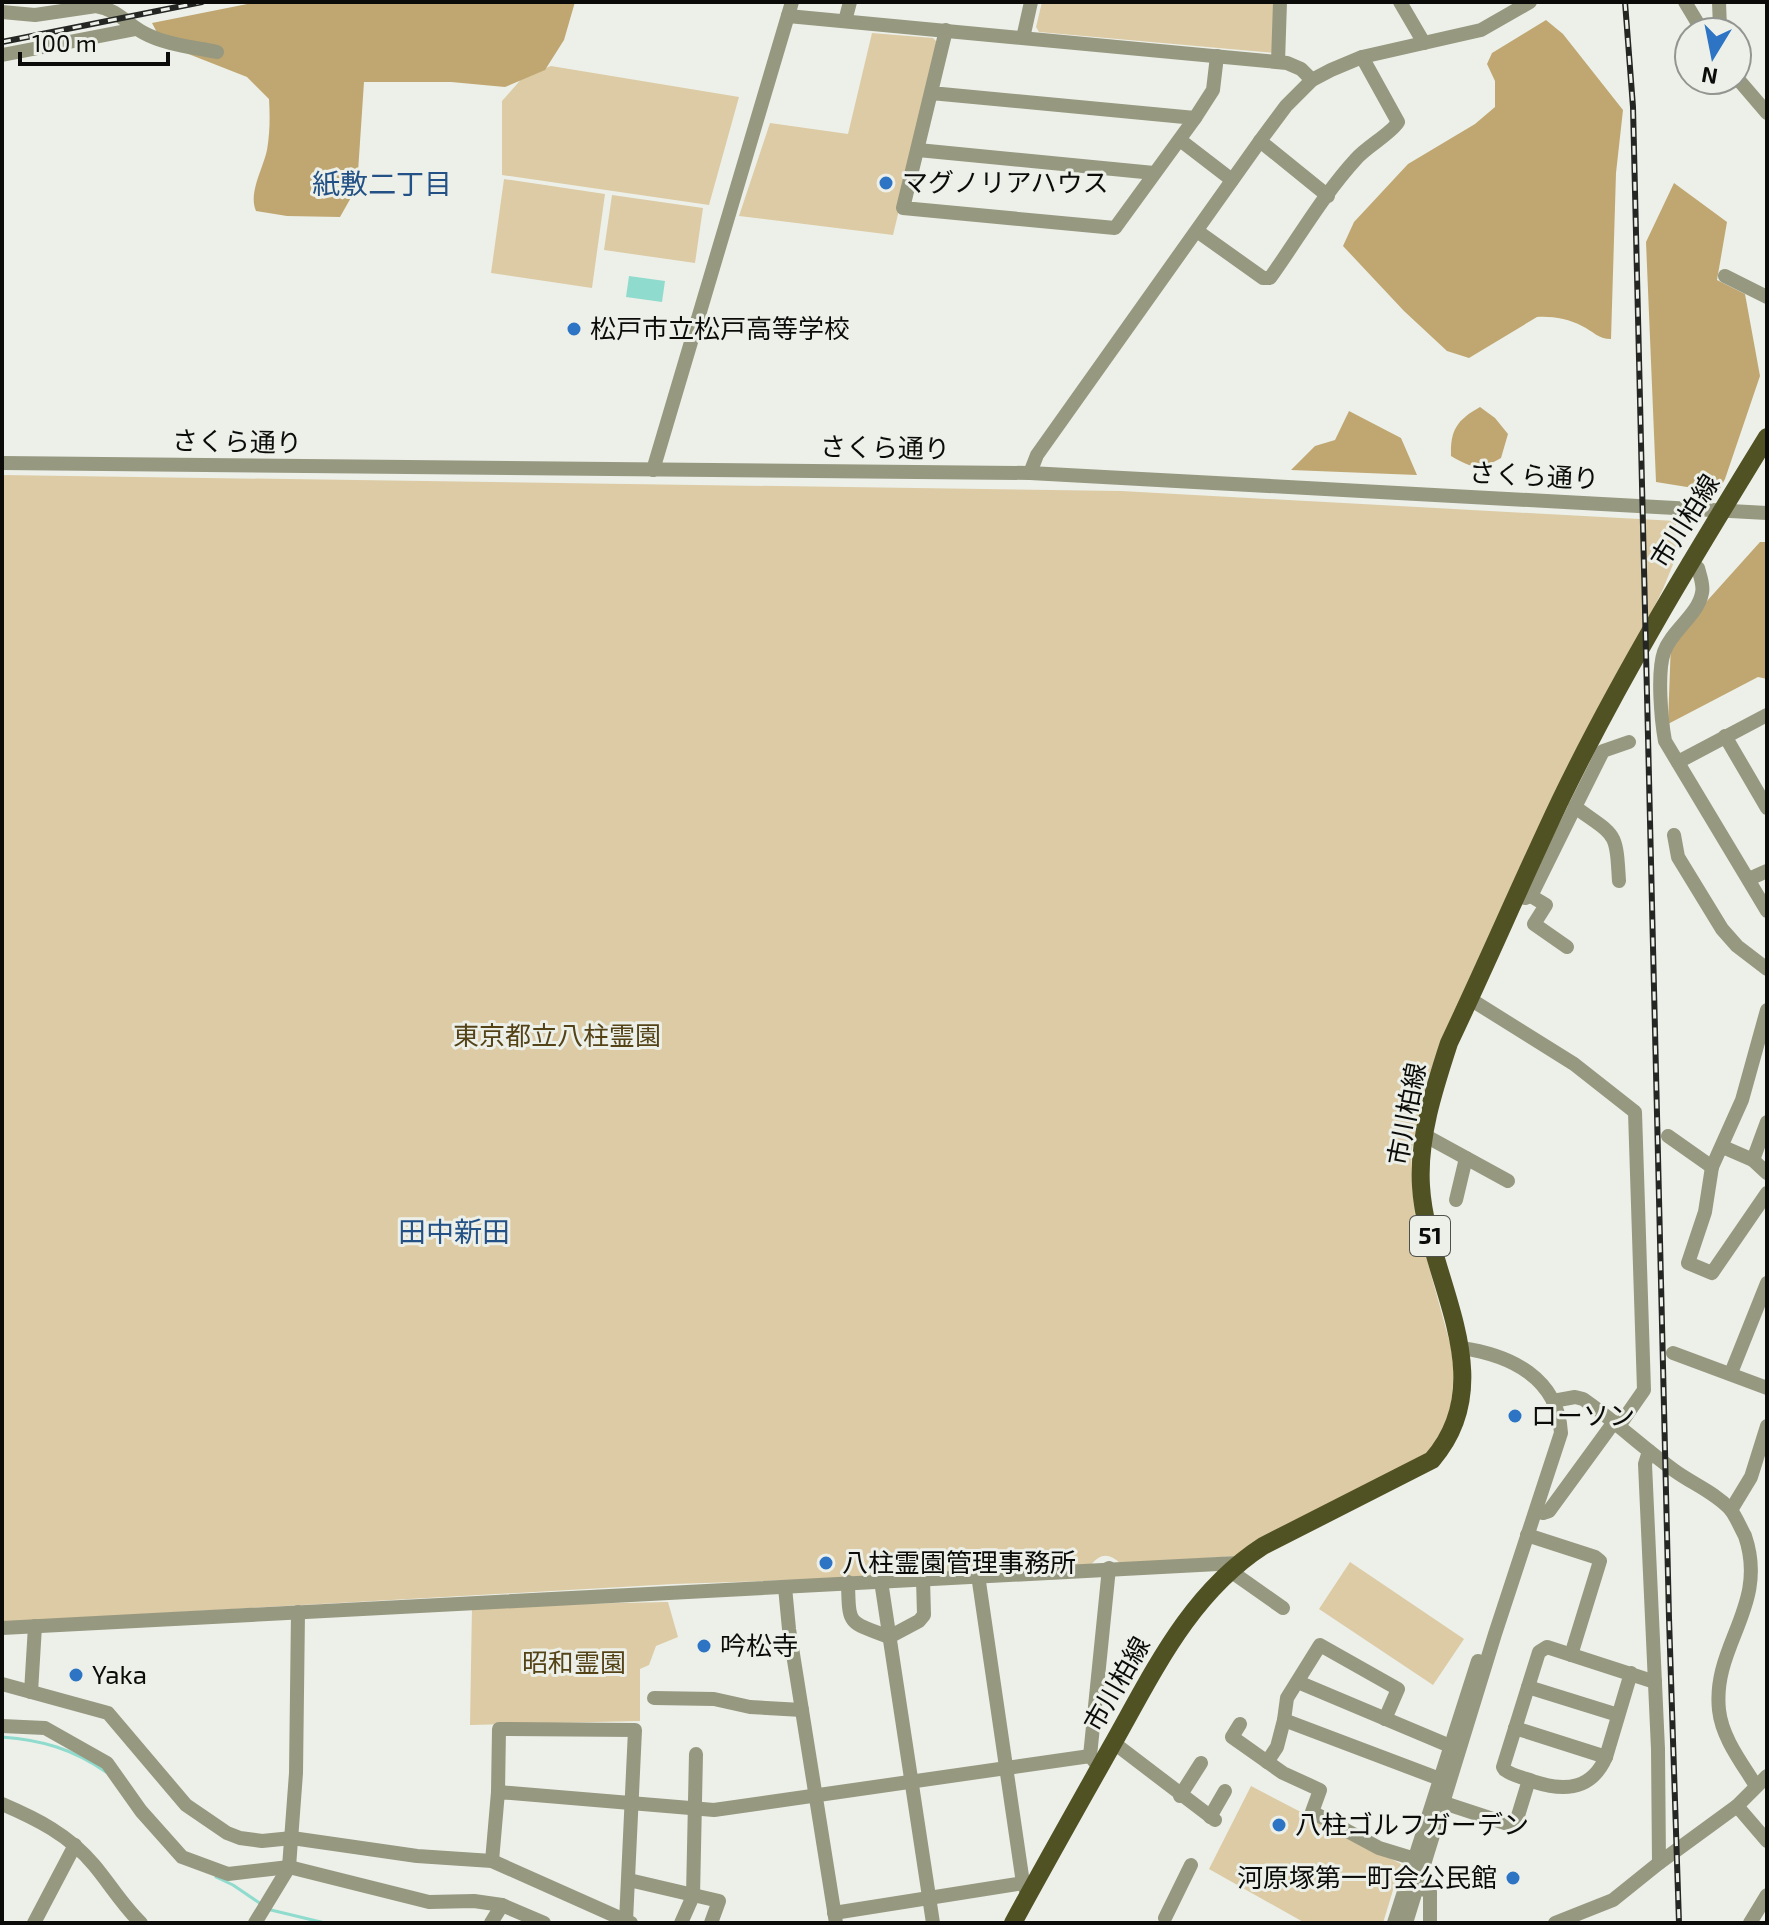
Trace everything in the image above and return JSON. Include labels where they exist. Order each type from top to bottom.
[{"type":"main road","name":"市川柏線","points":[[1013,1923],[1026,1889],[1095,1762],[1114,1743],[1178,1631],[1210,1589],[1233,1566],[1263,1546],[1432,1460],[1447,1443],[1456,1426],[1461,1348],[1426,1224],[1421,1187],[1424,1135],[1445,1056],[1470,999],[1524,896],[1573,776],[1689,562],[1767,437]]},
{"type":"street","points":[[845,21],[850,2]]},
{"type":"street","points":[[1023,38],[1031,2]]},
{"type":"street","points":[[1278,62],[1280,2]]},
{"type":"street","points":[[1400,2],[1424,43]]},
{"type":"street","points":[[1030,473],[1037,455],[1232,180],[1286,106],[1312,80],[1362,57],[1481,30],[1530,2]]},
{"type":"street","points":[[2,12],[35,15],[96,6],[115,11],[147,35],[217,52]]},
{"type":"street","points":[[653,470],[790,9],[845,21],[1278,62],[1301,69],[1312,80]]},
{"type":"street","points":[[2,55],[134,27]]},
{"type":"street","points":[[946,30],[903,208],[1115,228],[1213,90],[1217,56]]},
{"type":"street","points":[[1197,231],[1263,278],[1270,278],[1356,159],[1379,138],[1397,127],[1398,122],[1362,57]]},
{"type":"street","points":[[931,93],[1195,118]]},
{"type":"street","points":[[1752,96],[1767,113]]},
{"type":"street","points":[[1180,140],[1232,180]]},
{"type":"street","points":[[1260,141],[1328,196]]},
{"type":"street","points":[[918,150],[1154,173]]},
{"type":"street","points":[[1725,276],[1767,297]]},
{"type":"street","name":"さくら通り","points":[[2,463],[1030,473],[1767,513]]},
{"type":"street","points":[[1689,562],[1698,568],[1702,594],[1672,635],[1663,654],[1662,727],[1665,741],[1767,911]]},
{"type":"street","points":[[1678,762],[1767,715]]},
{"type":"street","points":[[1725,736],[1767,808]]},
{"type":"street","points":[[1567,947],[1534,924],[1546,905],[1524,896],[1603,751],[1629,742]]},
{"type":"street","points":[[1575,807],[1613,834],[1617,845],[1619,881]]},
{"type":"street","points":[[1674,835],[1678,857],[1722,929],[1737,946],[1767,969]]},
{"type":"street","points":[[1749,879],[1767,871]]},
{"type":"street","points":[[1470,999],[1574,1064],[1635,1112],[1644,1390],[1549,1511],[1536,1511]]},
{"type":"street","points":[[1767,1010],[1742,1100],[1712,1167],[1705,1212],[1688,1263],[1712,1273],[1767,1193]]},
{"type":"street","points":[[1753,1160],[1767,1122]]},
{"type":"street","points":[[1424,1135],[1508,1181]]},
{"type":"street","points":[[1668,1136],[1712,1167]]},
{"type":"street","points":[[1723,1147],[1753,1160],[1767,1173]]},
{"type":"street","points":[[1456,1200],[1466,1158]]},
{"type":"street","points":[[1731,1373],[1766,1285]]},
{"type":"street","points":[[1406,1923],[1561,1433],[1553,1401],[1541,1381],[1529,1371],[1487,1353],[1461,1348]]},
{"type":"street","points":[[1673,1353],[1767,1388]]},
{"type":"street","points":[[1553,1401],[1575,1397],[1598,1409],[1649,1451],[1731,1510],[1759,1548],[1761,1590],[1720,1677],[1719,1710],[1725,1734],[1762,1781],[1737,1806],[1613,1900],[1555,1923]]},
{"type":"street","points":[[1394,1923],[1551,1445],[1554,1432],[1553,1401]]},
{"type":"street","points":[[1731,1510],[1751,1477],[1767,1426]]},
{"type":"street","points":[[1649,1451],[1645,1464],[1659,1763],[1659,1863]]},
{"type":"street","points":[[1527,1535],[1600,1561],[1571,1655]]},
{"type":"street","points":[[2,1628],[1109,1568],[1233,1566],[1283,1608]]},
{"type":"street","points":[[498,1792],[714,1810],[1006,1767],[1095,1762],[1109,1568]]},
{"type":"street","points":[[785,1587],[835,1918],[929,1898],[1026,1889],[978,1575]]},
{"type":"street","points":[[848,1582],[849,1617],[854,1623],[889,1637],[919,1621],[924,1615],[923,1579]]},
{"type":"street","points":[[881,1581],[933,1923]]},
{"type":"street","points":[[255,1923],[289,1867],[296,1757],[298,1612]]},
{"type":"street","points":[[31,1692],[35,1626]]},
{"type":"street","points":[[1267,1762],[1277,1747],[1287,1698],[1320,1645],[1398,1689],[1385,1719]]},
{"type":"street","points":[[1631,1673],[1606,1757],[1597,1773],[1581,1785],[1562,1788],[1507,1773],[1503,1767],[1542,1649],[1547,1647],[1631,1673],[1655,1682]]},
{"type":"street","points":[[1298,1682],[1450,1746]]},
{"type":"street","points":[[2,1684],[108,1713],[186,1805],[227,1833],[240,1838],[262,1841],[292,1838],[417,1856],[492,1861],[629,1922],[635,1730],[499,1729],[492,1861]]},
{"type":"street","points":[[1528,1687],[1618,1715]]},
{"type":"street","points":[[654,1698],[714,1699],[750,1707],[802,1710]]},
{"type":"street","points":[[1284,1720],[1440,1779]]},
{"type":"street","points":[[1240,1724],[1232,1737],[1283,1773],[1320,1790],[1312,1812],[1379,1848],[1415,1859]]},
{"type":"street","points":[[2,1726],[45,1728],[107,1763],[141,1811],[182,1857],[228,1874],[289,1867],[429,1902],[474,1901],[502,1905],[544,1923]]},
{"type":"street","points":[[1515,1728],[1606,1757]]},
{"type":"street","points":[[1114,1743],[1213,1819],[1225,1791]]},
{"type":"street","points":[[681,1923],[693,1896],[696,1754]]},
{"type":"street","points":[[1180,1796],[1201,1763]]},
{"type":"street","points":[[1444,1803],[1513,1823],[1529,1780]]},
{"type":"street","points":[[2,1804],[47,1824],[75,1845],[141,1923]]},
{"type":"street","points":[[1737,1806],[1767,1841]]},
{"type":"street","points":[[34,1923],[75,1845]]},
{"type":"street","points":[[1165,1918],[1191,1865]]},
{"type":"street","points":[[629,1880],[719,1901],[711,1923]]},
{"type":"street","points":[[1417,1887],[1430,1892],[1430,1923]]},
{"type":"street","points":[[1750,1923],[1767,1895]]},
{"type":"street","points":[[491,1923],[502,1905]]},
{"type":"street","points":[[1591,1909],[1600,1923]]},
{"type":"green space","points":[[1042,2],[1276,2],[1274,53],[1039,32],[1036,27]]},
{"type":"green space","points":[[872,33],[933,38],[939,44],[893,235],[739,216],[770,123],[848,134]]},
{"type":"green space","points":[[551,66],[739,97],[709,205],[502,175],[502,101],[524,76]]},
{"type":"green space","points":[[504,179],[605,194],[592,288],[491,273]]},
{"type":"green space","points":[[612,195],[703,208],[695,263],[604,250]]},
{"type":"green space","name":"東京都立八柱霊園","points":[[2,475],[1121,491],[1676,521],[1676,557],[1663,589],[1442,1042],[1427,1080],[1411,1153],[1415,1216],[1451,1347],[1454,1374],[1450,1417],[1428,1453],[1235,1556],[1121,1564],[1105,1556],[1091,1565],[674,1584],[2,1622]]},
{"type":"green space","points":[[1350,1562],[1464,1639],[1433,1685],[1319,1609]]},
{"type":"green space","name":"昭和霊園","points":[[668,1602],[678,1637],[656,1646],[649,1665],[640,1669],[640,1721],[470,1725],[472,1606]]},
{"type":"green space","name":"八柱ゴルフガーデン","points":[[1251,1786],[1401,1864],[1383,1923],[1305,1923],[1209,1869]]},
{"type":"shaded area","points":[[257,2],[575,2],[564,40],[545,70],[505,87],[451,82],[364,82],[357,187],[340,217],[287,216],[256,211],[255,189],[268,143],[269,99],[247,77],[163,44],[152,23]]},
{"type":"shaded area","points":[[1546,20],[1563,34],[1623,110],[1616,173],[1611,339],[1566,320],[1537,317],[1469,358],[1447,351],[1404,311],[1343,246],[1354,222],[1408,164],[1475,124],[1495,107],[1495,81],[1487,64],[1492,53]]},
{"type":"shaded area","points":[[1674,183],[1727,222],[1717,280],[1745,294],[1760,376],[1718,492],[1656,482],[1646,242]]},
{"type":"shaded area","points":[[1480,407],[1495,418],[1508,434],[1501,458],[1487,465],[1476,466],[1451,456],[1451,447],[1456,427]]},
{"type":"shaded area","points":[[1349,411],[1401,438],[1417,475],[1291,470],[1315,446],[1335,440]]},
{"type":"shaded area","points":[[1760,542],[1767,542],[1767,679],[1758,677],[1668,724],[1671,641]]},
{"type":"water","points":[[629,276],[665,281],[662,302],[626,297]]},
{"type":"waterway","points":[[2,1737],[57,1747],[106,1772]]},
{"type":"waterway","points":[[216,1877],[261,1904]]},
{"type":"waterway","points":[[271,1910],[325,1923]]},
{"type":"railway","points":[[2,42],[202,2]]},
{"type":"railway","points":[[1625,2],[1633,107],[1679,1923]]},
{"type":"place","name":"マグノリアハウス","points":[[886,183]]},
{"type":"place","name":"松戸市立松戸高等学校","points":[[574,329]]},
{"type":"place","name":"ローソン","points":[[1515,1416]]},
{"type":"place","name":"八柱霊園管理事務所","points":[[826,1563]]},
{"type":"place","name":"吟松寺","points":[[704,1646]]},
{"type":"place","name":"Yaka","points":[[76,1675]]},
{"type":"place","name":"八柱ゴルフガーデン","points":[[1279,1825]]},
{"type":"place","name":"河原塚第一町会公民館","points":[[1513,1878]]},
{"type":"district","name":"紙敷二丁目","points":[[382,184]]},
{"type":"district","name":"田中新田","points":[[454,1232]]}]
